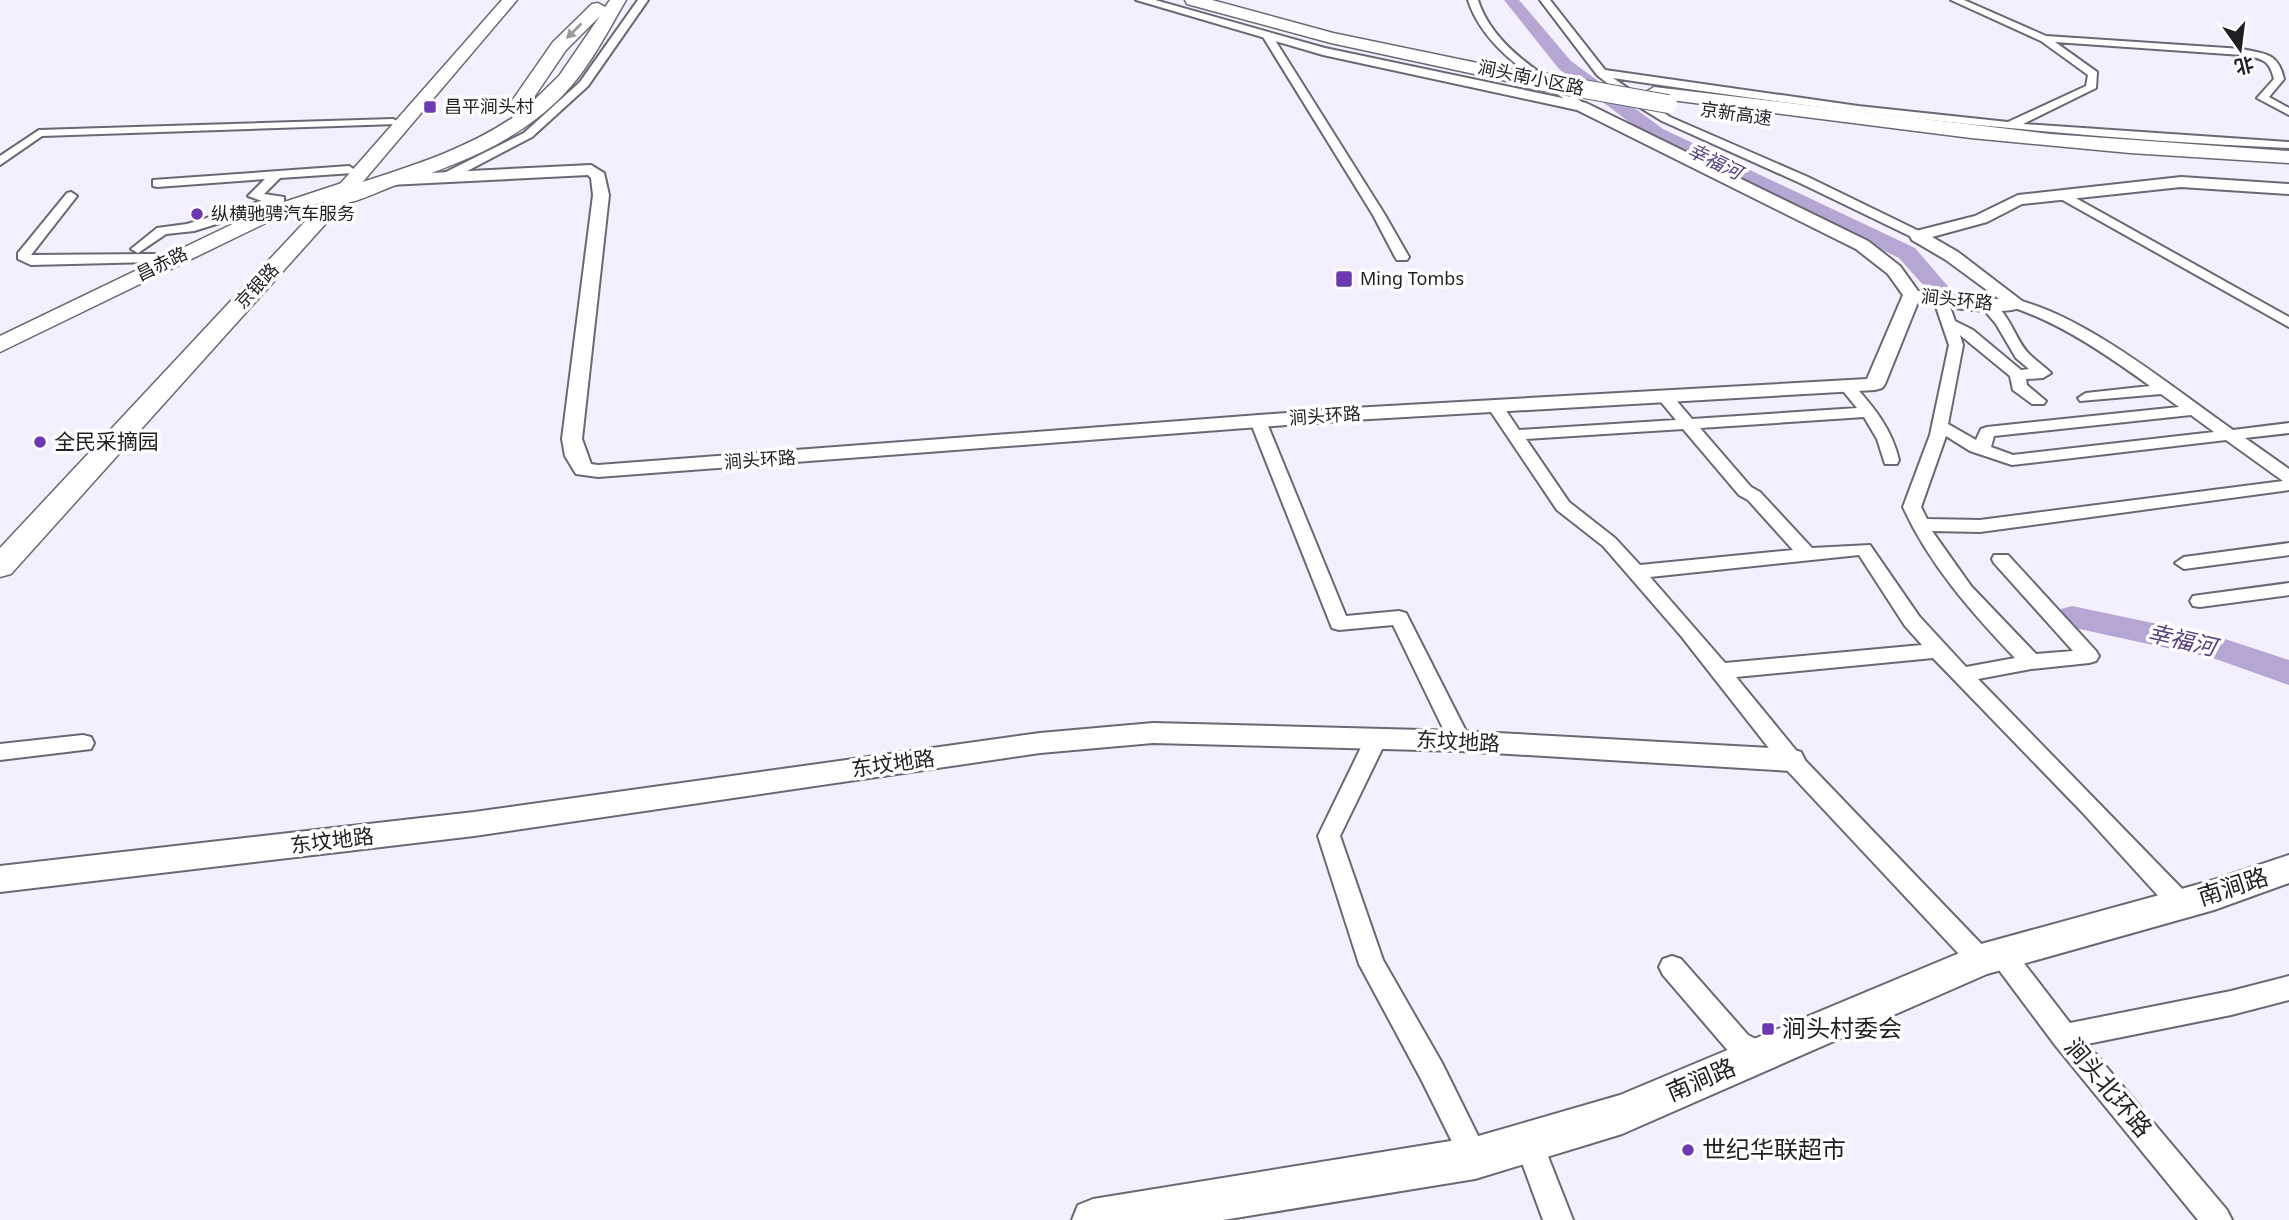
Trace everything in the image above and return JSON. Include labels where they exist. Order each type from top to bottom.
[{"type":"highway","points":[[336,191],[444,155],[503,125],[514,114],[526,91],[559,46],[604,0]]},
{"type":"highway","points":[[336,191],[389,180],[478,148],[518,124],[557,90],[585,54],[618,0]]},
{"type":"highway","name":"京新高速","points":[[1192,0],[1331,38],[1511,73],[1661,98],[1976,144],[2289,167]]},
{"type":"highway","name":"京新高速","points":[[1220,0],[1511,73]]},
{"type":"highway","name":"京新高速","points":[[1661,98],[1961,132],[2224,155],[2289,157]]},
{"type":"main road","name":"京银路","points":[[336,191],[500,0]]},
{"type":"main road","name":"京银路","points":[[0,567],[28,528],[510,0]]},
{"type":"main road","name":"昌赤路","points":[[0,347],[286,202],[336,191]]},
{"type":"main road","name":"昌赤路","points":[[0,347],[256,224],[336,191]]},
{"type":"main road","name":"京银路","points":[[0,552],[28,528]]},
{"type":"main road","name":"南涧路","points":[[1094,1220],[1475,1158],[1571,1131],[1622,1114],[1991,956],[2181,904],[2289,869]]},
{"type":"street","points":[[446,177],[528,135],[584,83],[643,0]]},
{"type":"street","name":"涧头南小区路","points":[[1142,0],[1268,37],[1469,85],[1581,106],[1862,245],[1894,270],[1912,295]]},
{"type":"street","points":[[1473,0],[1475,12],[1502,44],[1581,106]]},
{"type":"street","points":[[1545,0],[1601,73],[1635,100],[1666,119],[1804,180],[1918,236],[1981,219],[2018,200],[2181,182],[2289,188]]},
{"type":"street","points":[[1956,0],[2044,39],[2093,74],[2091,88],[2011,125]]},
{"type":"street","points":[[1268,37],[1379,215],[1402,257]]},
{"type":"street","points":[[2044,39],[2114,41],[2242,52],[2266,57],[2276,65],[2279,79],[2262,98],[2289,112]]},
{"type":"street","points":[[1601,73],[1831,107],[2152,138],[2289,145]]},
{"type":"street","points":[[0,161],[39,133],[393,122]]},
{"type":"street","name":"涧头环路","points":[[389,180],[591,170],[598,176],[601,195],[572,439],[576,456],[584,469],[598,471],[1258,421],[1875,384],[1912,295],[1941,301],[1987,305],[2017,304]]},
{"type":"street","points":[[157,183],[277,175],[336,191]]},
{"type":"street","points":[[277,175],[254,196],[286,202]]},
{"type":"street","points":[[2063,195],[2289,323]]},
{"type":"street","points":[[72,196],[23,256],[32,261],[155,258],[166,262]]},
{"type":"street","points":[[138,249],[162,232],[189,228],[286,202]]},
{"type":"street","name":"涧头环路","points":[[1918,236],[1952,256],[2017,304]]},
{"type":"street","points":[[1941,301],[1956,345],[1940,426],[1912,507],[1919,525],[1936,553],[1995,625],[2031,662]]},
{"type":"street","points":[[2017,304],[2047,314],[2122,359],[2289,477]]},
{"type":"street","points":[[1948,323],[1968,333],[2018,375],[2043,373],[2021,355],[2002,322],[1987,305]]},
{"type":"street","points":[[2018,375],[2019,387],[2038,401]]},
{"type":"street","points":[[1847,386],[1888,441],[1891,460]]},
{"type":"street","points":[[2086,398],[2165,389]]},
{"type":"street","points":[[1664,396],[1745,491],[1754,496],[1807,554]]},
{"type":"street","name":"涧头北环路","points":[[1495,406],[1563,506],[1609,542],[1636,572],[1721,671],[1791,760],[1991,956],[2064,1036],[2217,1220]]},
{"type":"street","points":[[1982,449],[1987,432],[2195,410]]},
{"type":"street","points":[[1514,435],[1869,412]]},
{"type":"street","points":[[1258,421],[1339,624],[1399,618],[1460,741]]},
{"type":"street","points":[[1940,426],[1982,449],[2012,460],[2289,428]]},
{"type":"street","points":[[1919,525],[1990,525],[2289,485]]},
{"type":"street","points":[[1636,572],[1864,549],[1912,621],[1938,651],[1964,675],[2181,904]]},
{"type":"street","points":[[2184,563],[2289,549]]},
{"type":"street","points":[[1964,675],[2031,662],[2089,656],[2001,559]]},
{"type":"street","points":[[2200,601],[2289,589]]},
{"type":"street","points":[[1721,671],[1938,651]]},
{"type":"street","name":"东坟地路","points":[[0,879],[474,824],[1040,743],[1153,733],[1460,741],[1791,760]]},
{"type":"street","points":[[1376,739],[1329,836],[1372,964],[1432,1072],[1475,1158]]},
{"type":"street","points":[[0,752],[83,743]]},
{"type":"street","points":[[1672,967],[1739,1044],[1760,1055]]},
{"type":"street","points":[[2064,1036],[2284,996]]},
{"type":"street","points":[[1528,1141],[1558,1220]]},
{"type":"waterway","name":"幸福河","points":[[1511,0],[1565,65],[1656,133],[1907,253],[1941,291]]},
{"type":"waterway","name":"幸福河","points":[[2072,617],[2219,648],[2289,673]]},
{"type":"place","name":"昌平涧头村","points":[[430,107]]},
{"type":"place","name":"纵横驰骋汽车服务","points":[[197,214]]},
{"type":"place","name":"Ming Tombs","points":[[1344,279]]},
{"type":"place","name":"全民采摘园","points":[[40,442]]},
{"type":"place","name":"涧头村委会","points":[[1768,1029]]},
{"type":"place","name":"世纪华联超市","points":[[1688,1150]]}]
